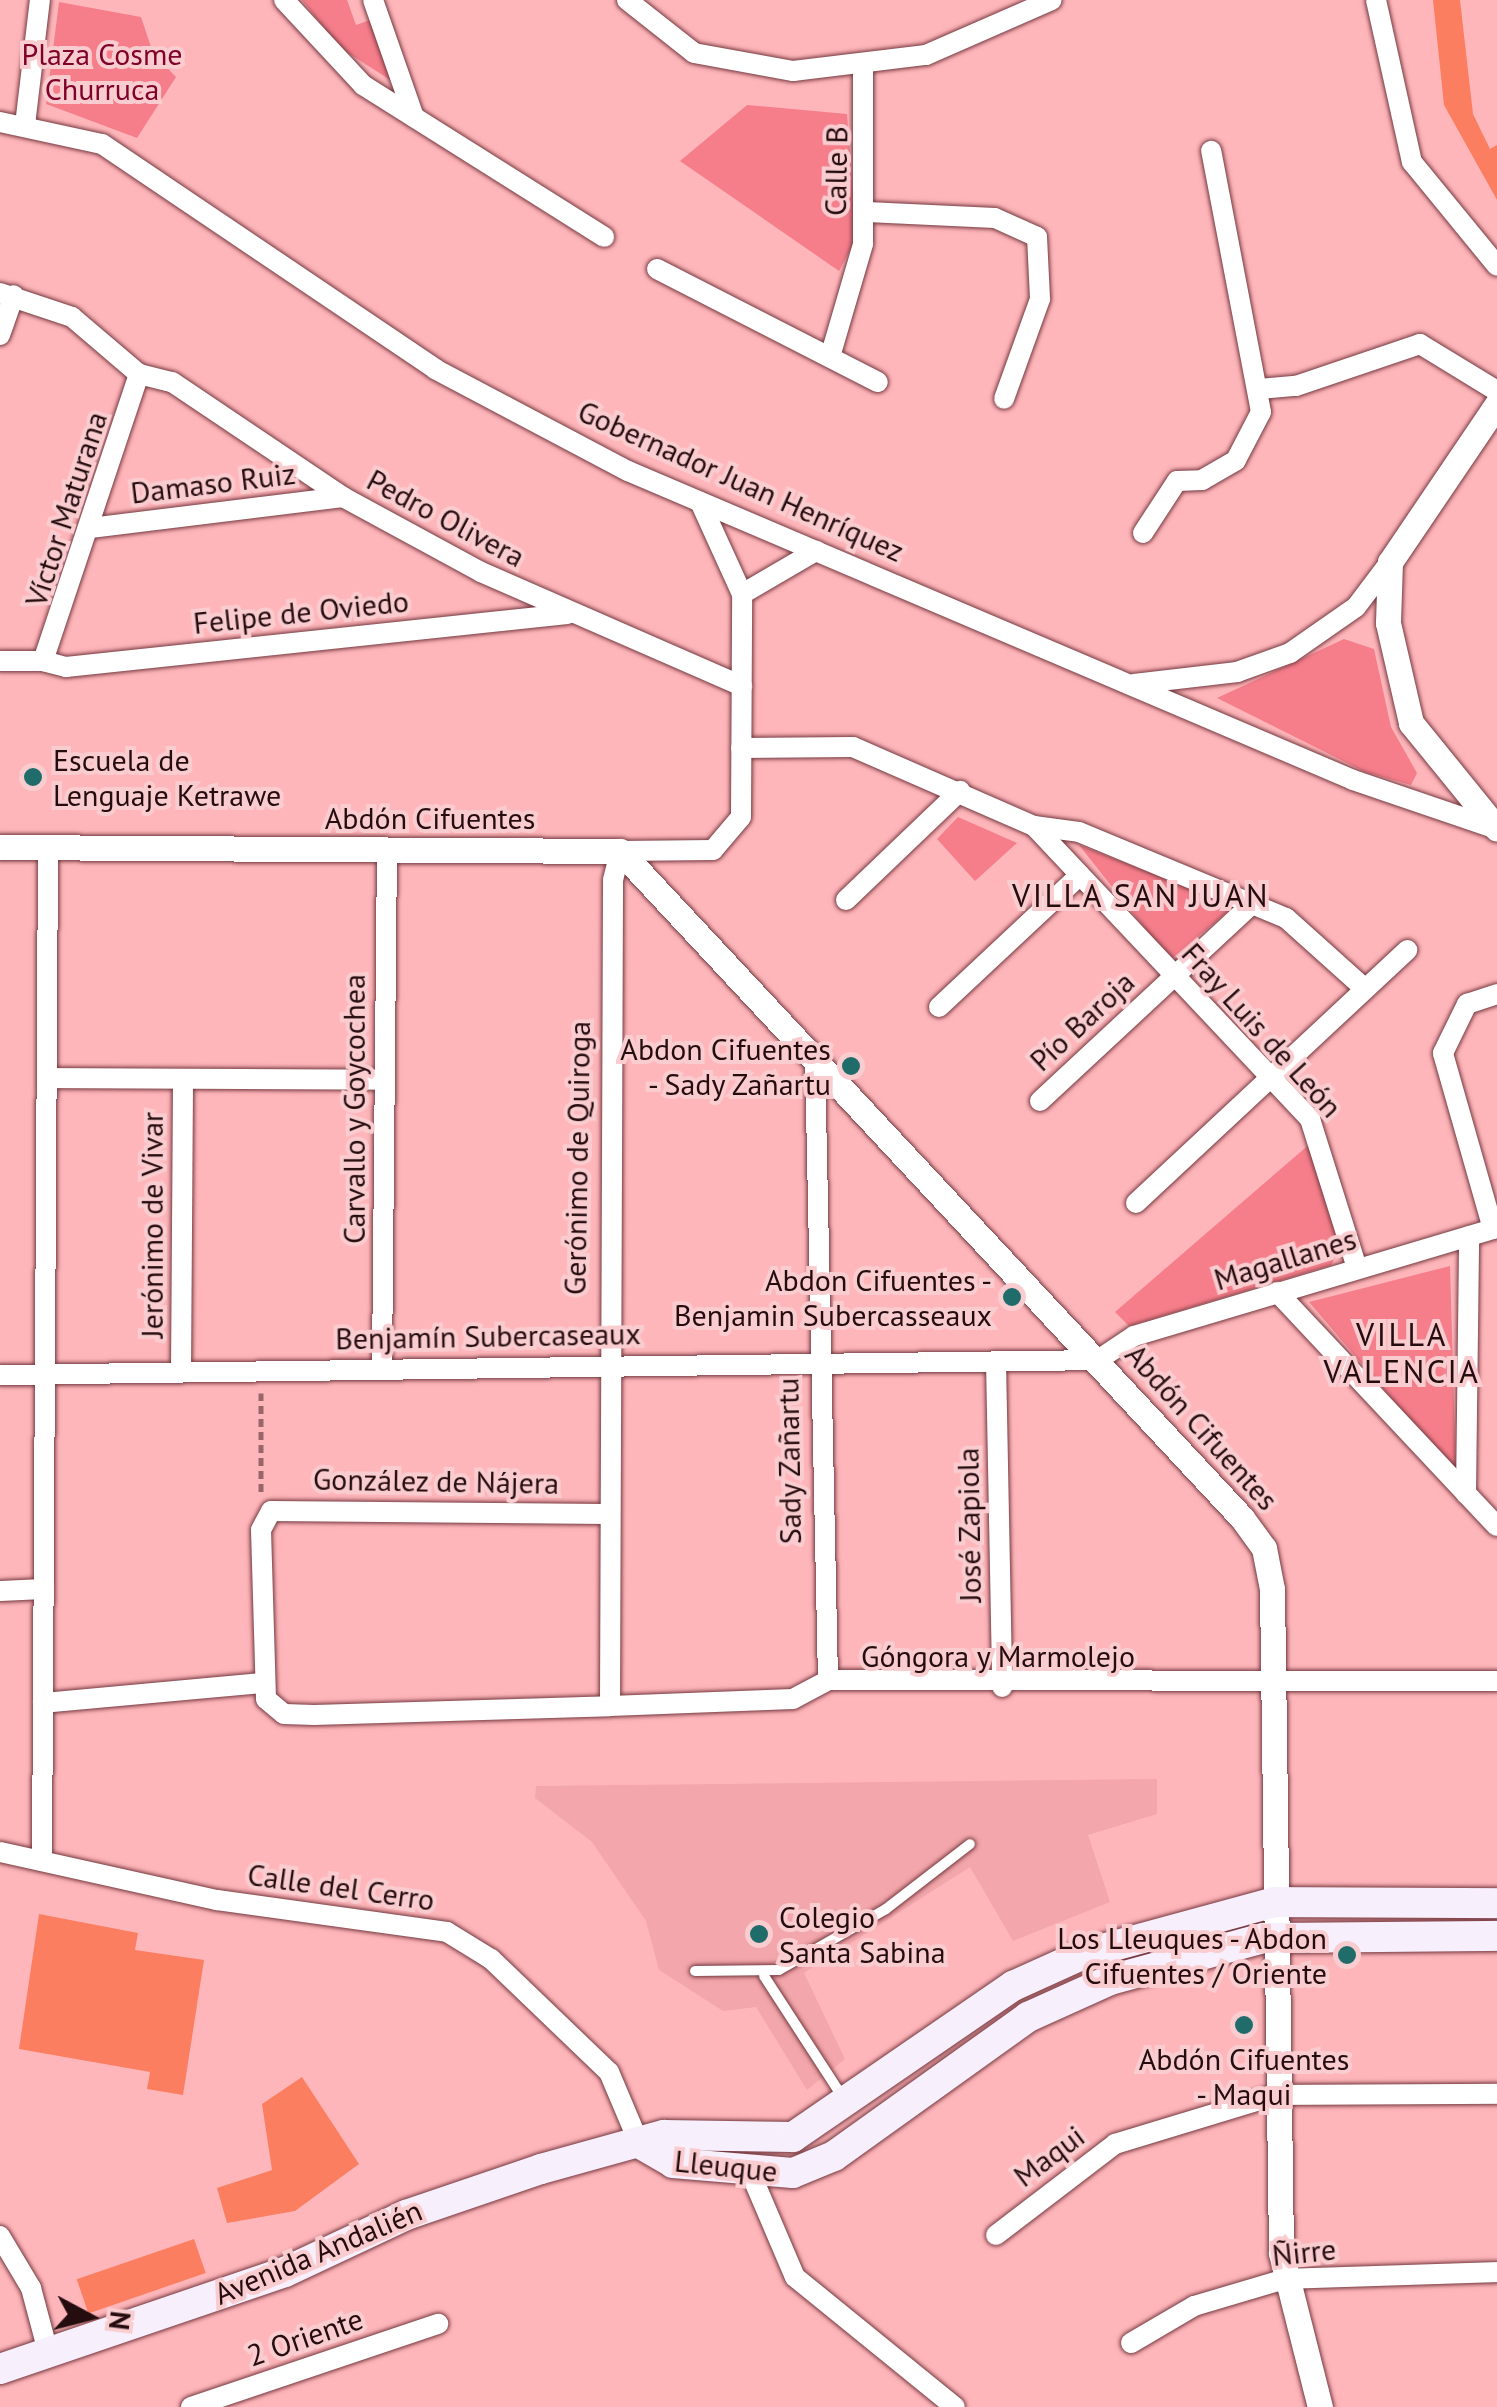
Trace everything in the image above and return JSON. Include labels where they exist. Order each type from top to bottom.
[{"type":"main road","name":"Lleuque","points":[[638,2143],[675,2134],[794,2137],[1046,1969],[1275,1902],[1497,1903]]},
{"type":"main road","name":"Lleuque","points":[[638,2143],[673,2163],[751,2174],[793,2173],[834,2156],[1061,1999],[1277,1937],[1497,1936]]},
{"type":"main road","points":[[1046,1969],[1061,1999]]},
{"type":"main road","name":"Avenida Andalién","points":[[0,2369],[285,2272],[445,2200],[638,2143]]},
{"type":"street","points":[[25,125],[40,0]]},
{"type":"street","points":[[284,0],[340,66],[604,237]]},
{"type":"street","points":[[373,0],[414,116]]},
{"type":"street","points":[[627,0],[661,34],[716,61],[793,71],[863,67],[956,45],[1052,0]]},
{"type":"street","points":[[1376,0],[1412,162],[1497,266]]},
{"type":"street","name":"Calle B","points":[[830,357],[858,277],[867,212],[863,67]]},
{"type":"street","name":"Gobernador Juan Henríquez","points":[[0,122],[102,144],[436,369],[700,502],[1128,684],[1497,829]]},
{"type":"street","points":[[1143,532],[1177,480],[1216,475],[1245,451],[1259,423],[1260,389],[1212,151]]},
{"type":"street","points":[[867,212],[1008,220],[1036,237],[1040,299],[1004,399]]},
{"type":"street","points":[[657,269],[878,382]]},
{"type":"street","points":[[0,335],[7,294],[72,317],[139,374]]},
{"type":"street","points":[[1260,389],[1296,386],[1420,344],[1497,392]]},
{"type":"street","name":"Pedro Olivera","points":[[139,374],[183,388],[343,497],[567,614],[742,686]]},
{"type":"street","name":"Víctor Maturana","points":[[43,661],[139,374]]},
{"type":"street","points":[[1128,684],[1236,672],[1290,653],[1356,607],[1497,404]]},
{"type":"street","name":"Damaso Ruiz","points":[[90,528],[343,497]]},
{"type":"street","name":"Abdón Cifuentes","points":[[0,846],[620,852],[703,850],[729,840],[741,817],[742,594],[700,502]]},
{"type":"street","points":[[742,594],[816,550]]},
{"type":"street","name":"Gobernador Juan Henríquez","points":[[1390,562],[1390,649],[1401,700],[1437,766],[1497,829]]},
{"type":"street","name":"Felipe de Oviedo","points":[[0,661],[43,661],[66,667],[567,614]]},
{"type":"street","name":"Fray Luis de León","points":[[741,748],[842,744],[960,791],[1034,826],[1320,1134],[1357,1268]]},
{"type":"street","points":[[846,900],[960,791]]},
{"type":"street","points":[[1034,826],[1079,832],[1305,929],[1365,990]]},
{"type":"street","points":[[42,1861],[48,848]]},
{"type":"street","name":"Carvallo y Goycochea","points":[[382,1368],[386,850]]},
{"type":"street","name":"Abdón Cifuentes","points":[[620,852],[1098,1360],[1264,1548],[1273,1684],[1276,2095],[1285,2279],[1320,2407]]},
{"type":"street","name":"Gerónimo de Quiroga","points":[[610,1706],[604,1364],[610,907],[620,852]]},
{"type":"street","points":[[940,1007],[1080,875]]},
{"type":"street","name":"Pío Baroja","points":[[1040,1100],[1252,904]]},
{"type":"street","points":[[1136,1203],[1407,950]]},
{"type":"street","points":[[1488,994],[1450,1026],[1443,1053],[1495,1228]]},
{"type":"street","name":"Sady Zañartu","points":[[815,1060],[817,1360],[828,1680]]},
{"type":"street","name":"Jerónimo de Vivar","points":[[46,1078],[384,1080]]},
{"type":"street","name":"Jerónimo de Vivar","points":[[182,1372],[183,1079]]},
{"type":"street","name":"Magallanes","points":[[1098,1360],[1134,1336],[1495,1228]]},
{"type":"street","points":[[1466,1494],[1469,1236]]},
{"type":"street","points":[[1277,1292],[1497,1526]]},
{"type":"street","name":"Benjamín Subercaseaux","points":[[0,1375],[817,1360],[1098,1360]]},
{"type":"street","name":"José Zapiola","points":[[996,1362],[1002,1687]]},
{"type":"street","points":[[43,1703],[263,1683],[266,1514]]},
{"type":"street","name":"González de Nájera","points":[[266,1514],[606,1514]]},
{"type":"street","points":[[0,1590],[44,1589]]},
{"type":"street","name":"Góngora y Marmolejo","points":[[263,1683],[270,1704],[314,1715],[793,1700],[828,1680],[1002,1687],[1497,1681]]},
{"type":"street","name":"Calle del Cerro","points":[[0,1852],[217,1900],[447,1932],[491,1959],[609,2072],[638,2143]]},
{"type":"street","name":"Maqui","points":[[996,2235],[1115,2144],[1276,2095],[1497,2094]]},
{"type":"street","points":[[751,2174],[796,2277],[956,2407]]},
{"type":"street","points":[[0,2236],[30,2288],[48,2352]]},
{"type":"street","name":"Ñirre","points":[[1131,2343],[1194,2306],[1285,2279],[1497,2272]]},
{"type":"street","name":"2 Oriente","points":[[191,2407],[438,2324]]},
{"type":"lane","points":[[695,1972],[764,1976],[886,1909],[970,1844]]},
{"type":"lane","points":[[764,1976],[847,2104]]},
{"type":"path","points":[[261,1370],[266,1514]]},
{"type":"shaded area","name":"Colegio Santa Sabina","points":[[1157,1779],[1157,1814],[1088,1835],[1110,1902],[1013,1941],[970,1867],[804,1973],[845,2059],[807,2090],[756,2007],[723,2011],[659,1970],[646,1921],[592,1842],[535,1798],[536,1786]]},
{"type":"green space","points":[[302,0],[347,0],[356,25],[373,19],[392,81],[340,48]]},
{"type":"green space","name":"Plaza Cosme Churruca","points":[[59,2],[141,17],[153,53],[176,77],[137,138],[46,104]]},
{"type":"green space","points":[[747,105],[847,114],[856,239],[839,271],[680,161]]},
{"type":"green space","points":[[1344,639],[1374,649],[1391,727],[1417,773],[1411,785],[1365,772],[1217,698]]},
{"type":"green space","points":[[958,817],[1017,843],[975,881],[937,839]]},
{"type":"green space","points":[[1079,845],[1232,905],[1233,907],[1170,960]]},
{"type":"green space","points":[[1312,1142],[1341,1248],[1331,1265],[1129,1326],[1115,1312]]},
{"type":"green space","points":[[1450,1266],[1456,1474],[1309,1302]]},
{"type":"building","points":[[1433,0],[1460,0],[1473,114],[1490,149],[1497,145],[1497,200],[1444,105]]},
{"type":"building","points":[[39,1914],[138,1933],[135,1950],[204,1960],[183,2095],[147,2089],[150,2072],[19,2049]]},
{"type":"building","points":[[302,2077],[359,2164],[295,2211],[227,2223],[217,2188],[272,2170],[262,2104]]},
{"type":"building","points":[[194,2239],[206,2273],[88,2313],[77,2279]]},
{"type":"place","name":"Escuela de Lenguaje Ketrawe","points":[[33,777]]},
{"type":"place","name":"Abdon Cifuentes - Sady Zañartu","points":[[851,1066]]},
{"type":"place","name":"Abdon Cifuentes - Benjamin Subercasseaux","points":[[1012,1297]]},
{"type":"place","name":"Colegio Santa Sabina","points":[[759,1934]]},
{"type":"place","name":"Los Lleuques - Abdon Cifuentes / Oriente","points":[[1347,1955]]},
{"type":"place","name":"Abdón Cifuentes - Maqui","points":[[1244,2025]]},
{"type":"district","name":"VILLA SAN JUAN","points":[[1141,895]]},
{"type":"district","name":"VILLA VALENCIA","points":[[1402,1354]]}]
